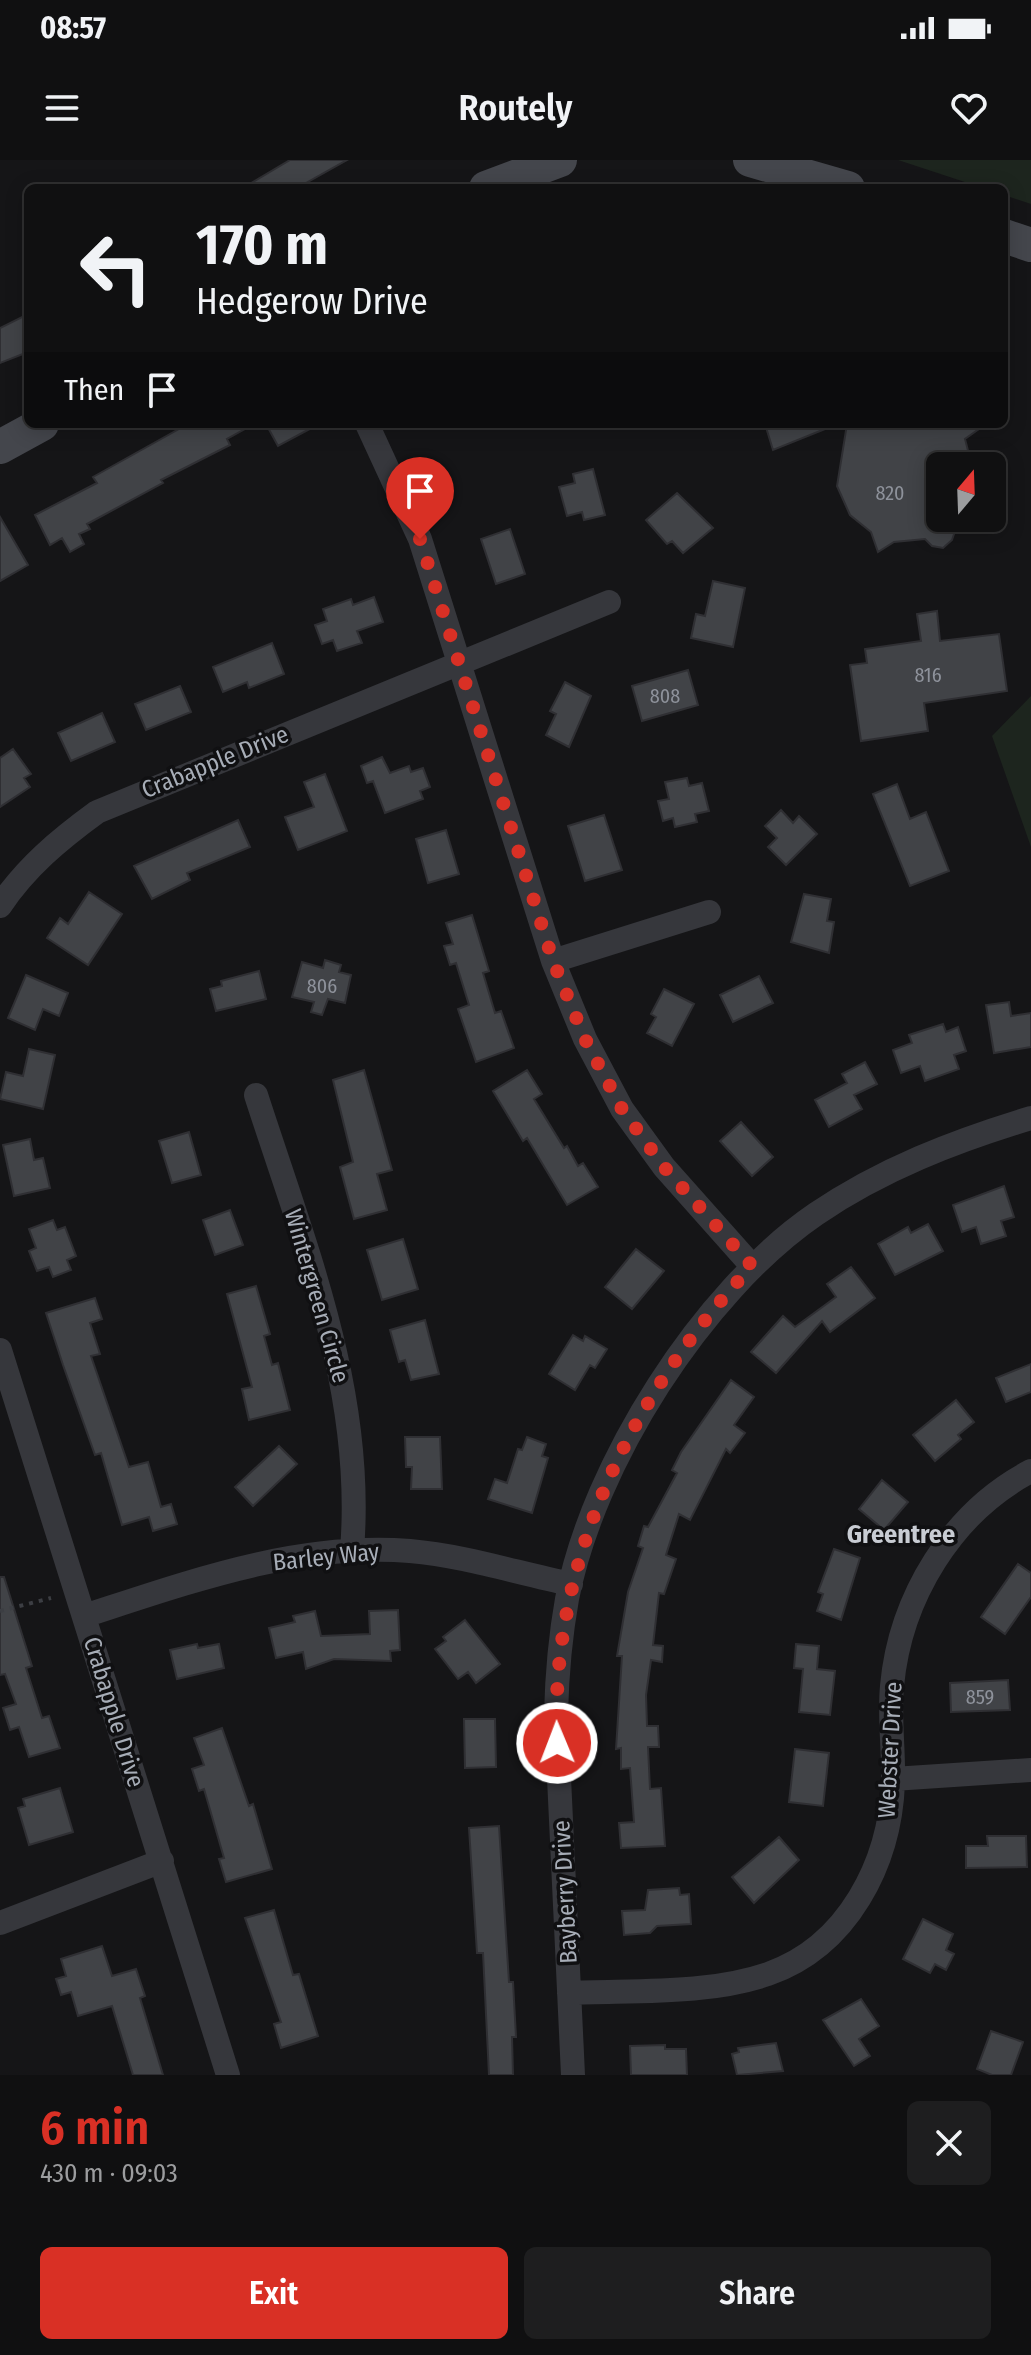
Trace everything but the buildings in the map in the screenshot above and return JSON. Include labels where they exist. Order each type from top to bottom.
[{"type":"main road","points":[[469,184],[502,160]]},
{"type":"main road","points":[[497,184],[560,160]]},
{"type":"main road","points":[[750,160],[834,184]]},
{"type":"main road","points":[[802,160],[864,184]]},
{"type":"main road","points":[[1008,237],[1031,245]]},
{"type":"main road","points":[[0,447],[35,428]]},
{"type":"street","points":[[369,428],[420,539],[553,961],[585,1039],[622,1109],[664,1167],[752,1266]]},
{"type":"street","name":"Crabapple Drive","points":[[0,906],[18,879],[58,841],[97,812],[609,602]]},
{"type":"street","points":[[553,961],[709,912]]},
{"type":"street","name":"Wintergreen Circle","points":[[256,1095],[334,1337],[348,1405],[354,1471],[352,1550]]},
{"type":"street","name":"Bayberry Drive","points":[[573,2075],[556,1714],[558,1657],[571,1584],[620,1452],[647,1404],[695,1333],[752,1266],[815,1215],[880,1175],[959,1140],[1031,1118]]},
{"type":"street","name":"Crabapple Drive","points":[[0,1350],[228,2075]]},
{"type":"street","name":"Webster Drive","points":[[569,1993],[737,1982],[798,1961],[843,1921],[864,1891],[882,1854],[893,1779],[892,1684],[900,1641],[918,1592],[954,1533],[1009,1482],[1031,1471]]},
{"type":"street","name":"Barley Way","points":[[84,1616],[288,1557],[352,1550],[409,1551],[486,1561],[571,1584]]},
{"type":"street","points":[[893,1779],[1031,1770]]},
{"type":"street","points":[[0,1923],[162,1861]]},
{"type":"path","points":[[0,1611],[51,1598]]},
{"type":"shaded area","points":[[898,160],[1031,160],[1031,204],[1008,196],[1008,184],[971,184]]},
{"type":"shaded area","points":[[1031,696],[1031,847],[992,736]]},
{"type":"district","name":"Greentree","points":[[901,1534]]},
{"type":"route","points":[[420,539],[553,961],[585,1039],[622,1109],[664,1167],[752,1266],[695,1333],[654,1392],[620,1452],[577,1563],[567,1598],[558,1657],[557,1743]]}]
